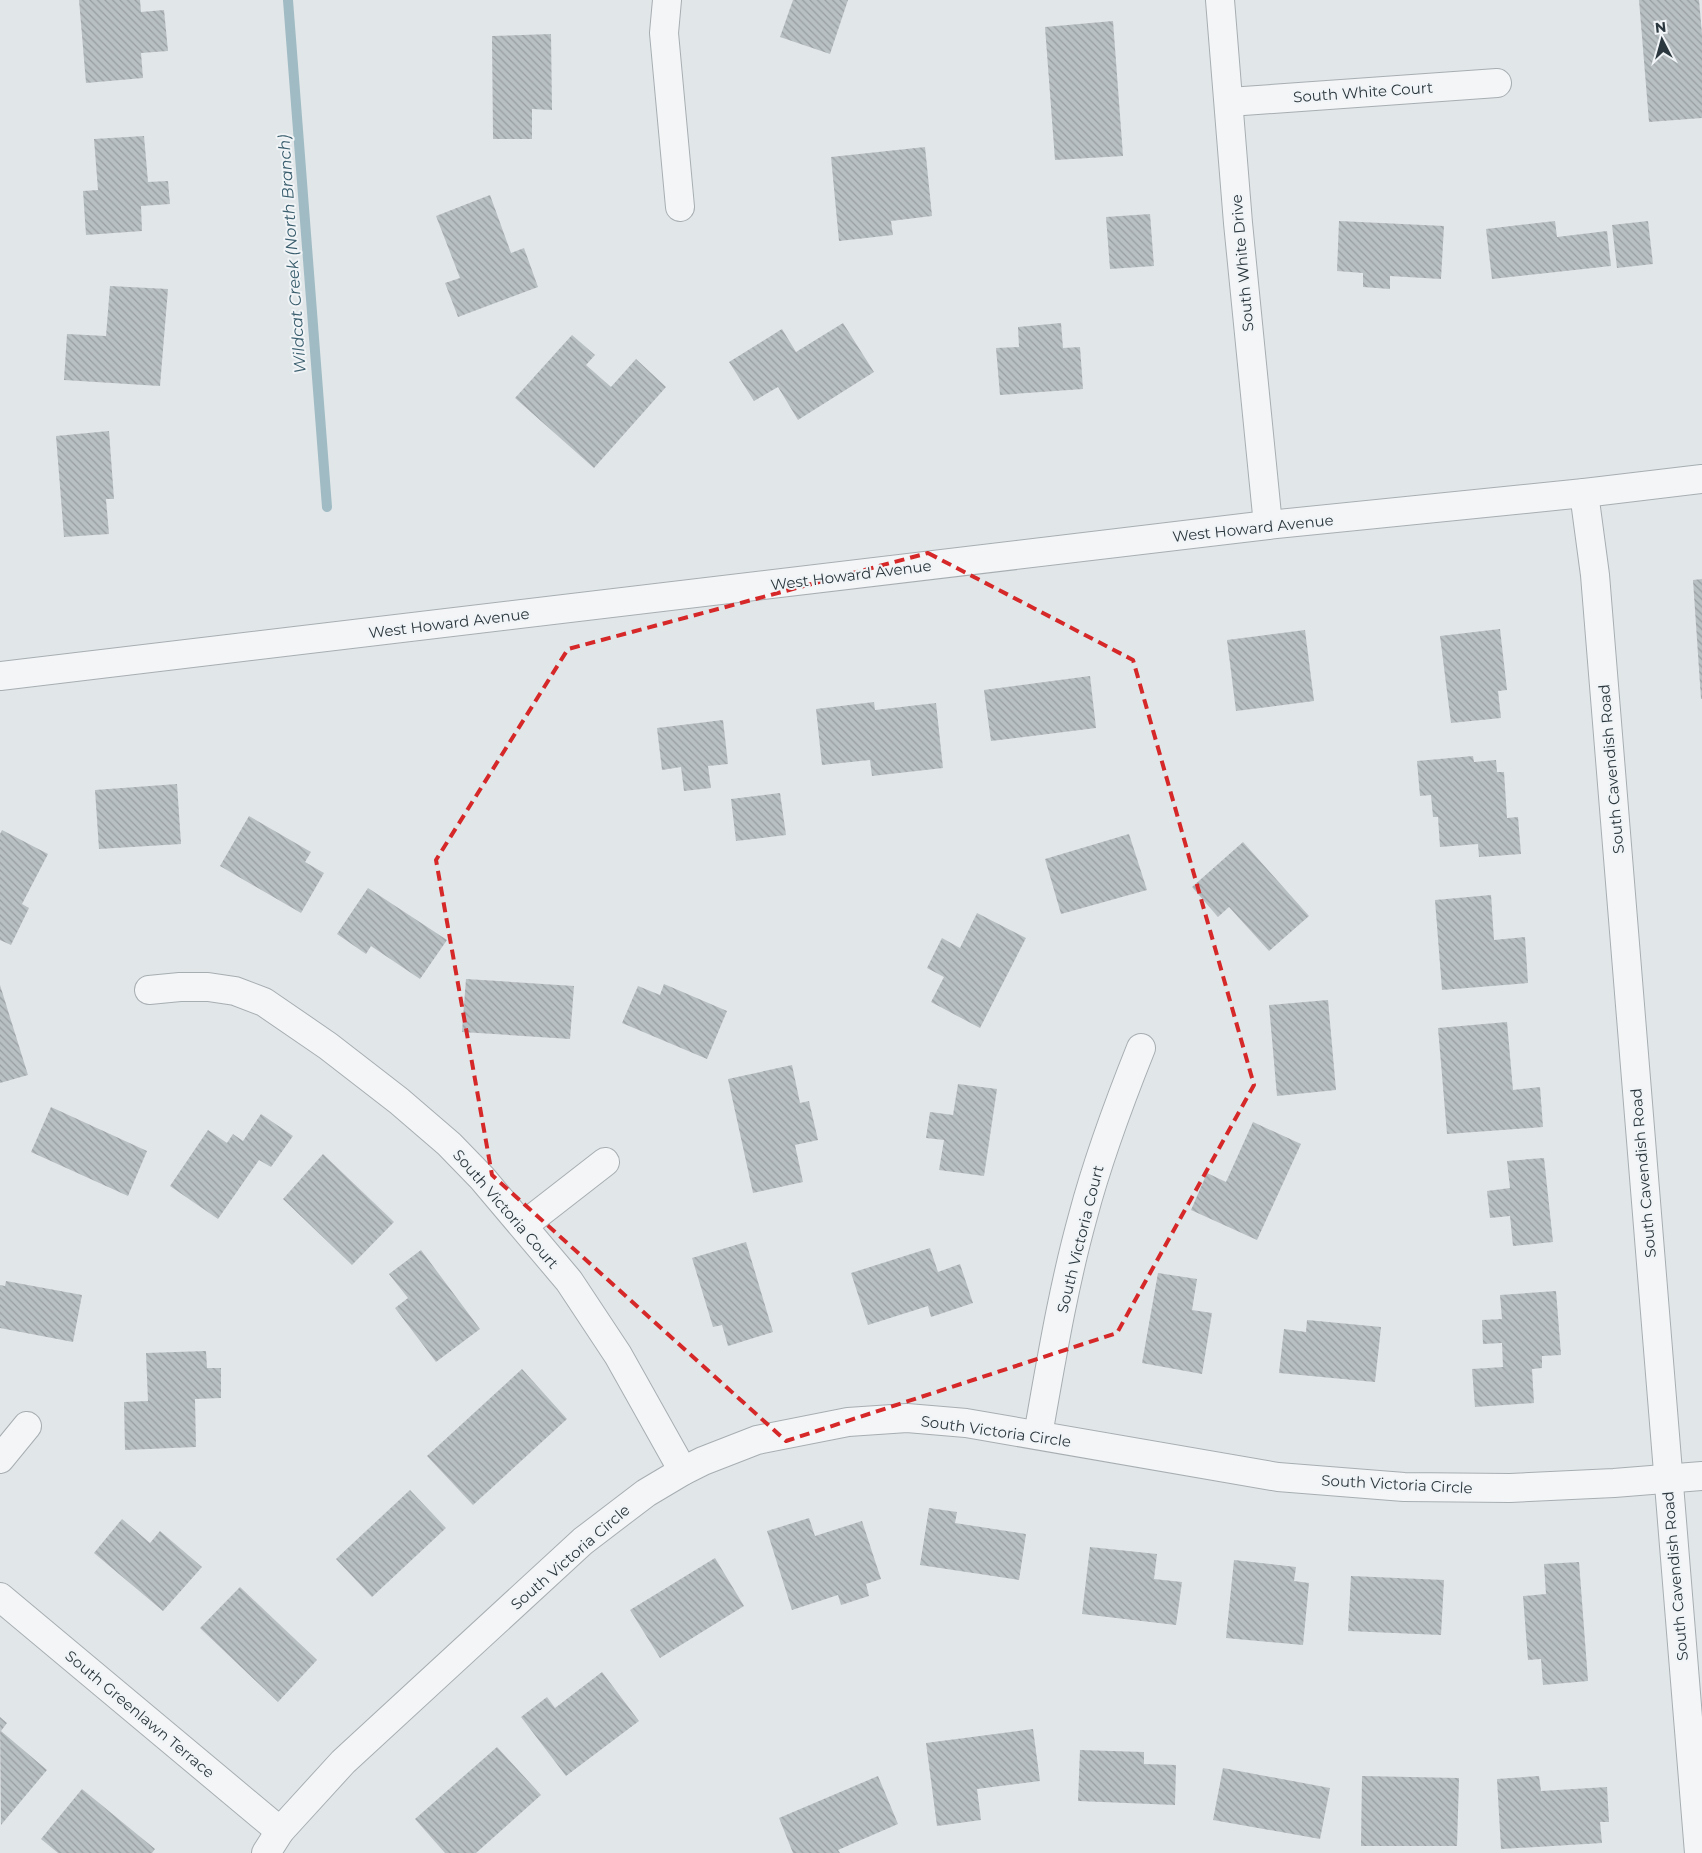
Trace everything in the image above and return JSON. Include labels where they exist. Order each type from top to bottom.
[{"type":"street","points":[[667,0],[664,34],[680,207]]},
{"type":"street","name":"South White Drive","points":[[1220,0],[1238,223],[1268,525]]},
{"type":"street","name":"South White Court","points":[[1229,102],[1497,83]]},
{"type":"street","name":"West Howard Avenue","points":[[0,676],[1268,525],[1584,493],[1702,478]]},
{"type":"street","name":"South Cavendish Road","points":[[1584,493],[1596,575],[1667,1479],[1699,1853]]},
{"type":"street","name":"South Victoria Court","points":[[149,990],[208,987],[235,991],[264,1002],[328,1046],[399,1101],[449,1144],[524,1225],[569,1281],[618,1355],[683,1471]]},
{"type":"street","name":"South Victoria Court","points":[[1038,1435],[1066,1287],[1083,1216],[1106,1138],[1141,1048]]},
{"type":"street","points":[[524,1225],[605,1162]]},
{"type":"street","name":"South Victoria Circle","points":[[273,1842],[343,1762],[584,1541],[646,1493],[683,1471],[757,1440],[848,1422],[907,1418],[966,1423],[1278,1477],[1404,1486],[1510,1488],[1702,1476]]},
{"type":"street","points":[[0,1459],[27,1426]]},
{"type":"street","name":"South Greenlawn Terrace","points":[[0,1597],[273,1842]]},
{"type":"highlighted area","points":[[928,553],[1133,660],[1254,1085],[1117,1333],[786,1441],[492,1175],[436,860],[568,649]]},
{"type":"building","points":[[79,0],[140,0],[141,12],[164,10],[168,51],[141,53],[143,78],[86,83]]},
{"type":"building","points":[[793,0],[848,0],[830,54],[780,37]]},
{"type":"building","points":[[1639,0],[1699,0],[1702,34],[1702,118],[1649,122]]},
{"type":"building","points":[[1113,21],[1123,156],[1055,160],[1045,27]]},
{"type":"building","points":[[551,34],[552,110],[532,109],[532,139],[493,139],[492,36]]},
{"type":"building","points":[[144,136],[148,182],[168,181],[170,204],[141,206],[142,231],[86,235],[83,191],[98,190],[94,139]]},
{"type":"building","points":[[925,147],[932,216],[891,221],[893,235],[839,241],[831,157]]},
{"type":"building","points":[[490,195],[511,253],[524,248],[538,287],[458,317],[445,283],[460,278],[436,216]]},
{"type":"building","points":[[1150,214],[1154,266],[1110,269],[1106,217]]},
{"type":"building","points":[[1339,221],[1444,226],[1441,279],[1390,276],[1390,289],[1363,287],[1363,273],[1337,271]]},
{"type":"building","points":[[1555,221],[1557,237],[1607,231],[1611,266],[1492,279],[1486,229]]},
{"type":"building","points":[[1648,221],[1653,264],[1617,268],[1612,225]]},
{"type":"building","points":[[110,286],[168,289],[160,386],[64,380],[67,334],[106,336]]},
{"type":"building","points":[[843,323],[874,372],[798,420],[778,387],[754,401],[729,362],[782,329],[796,352]]},
{"type":"building","points":[[1061,323],[1063,348],[1080,347],[1083,389],[1000,395],[996,348],[1019,347],[1018,327]]},
{"type":"building","points":[[572,335],[595,355],[586,365],[611,387],[636,359],[666,387],[594,468],[515,398]]},
{"type":"building","points":[[109,431],[114,499],[106,499],[109,534],[64,537],[56,436]]},
{"type":"building","points":[[1702,579],[1702,699],[1701,699],[1693,580]]},
{"type":"building","points":[[1500,629],[1507,690],[1498,691],[1501,718],[1451,723],[1440,636]]},
{"type":"building","points":[[1305,630],[1314,701],[1236,711],[1227,640]]},
{"type":"building","points":[[1090,676],[1096,728],[991,741],[984,690]]},
{"type":"building","points":[[874,702],[875,710],[936,703],[943,768],[872,776],[870,760],[822,765],[816,709]]},
{"type":"building","points":[[723,720],[728,764],[708,766],[711,788],[684,791],[681,767],[662,770],[657,728]]},
{"type":"building","points":[[1473,756],[1474,762],[1496,760],[1497,772],[1504,772],[1507,818],[1518,817],[1521,854],[1479,857],[1478,844],[1440,847],[1438,817],[1433,817],[1431,795],[1420,796],[1417,761]]},
{"type":"building","points":[[177,784],[181,844],[99,849],[95,790]]},
{"type":"building","points":[[780,793],[786,835],[736,841],[731,799]]},
{"type":"building","points":[[249,816],[311,852],[305,862],[324,873],[301,913],[220,866]]},
{"type":"building","points":[[2,830],[48,854],[22,904],[29,908],[11,945],[0,940],[0,834]]},
{"type":"building","points":[[1129,834],[1147,890],[1061,914],[1045,859]]},
{"type":"building","points":[[1243,842],[1309,916],[1269,951],[1229,907],[1218,917],[1192,887]]},
{"type":"building","points":[[368,888],[447,940],[420,979],[371,946],[366,954],[337,934]]},
{"type":"building","points":[[1491,895],[1494,940],[1525,937],[1528,983],[1442,990],[1435,900]]},
{"type":"building","points":[[977,913],[1026,938],[980,1028],[931,1002],[944,977],[927,968],[942,938],[960,948]]},
{"type":"building","points":[[466,979],[574,986],[570,1039],[462,1032]]},
{"type":"building","points":[[664,984],[727,1011],[707,1059],[622,1023],[638,986],[660,995]]},
{"type":"building","points":[[0,985],[28,1075],[0,1083]]},
{"type":"building","points":[[1328,1000],[1336,1090],[1277,1096],[1269,1005]]},
{"type":"building","points":[[1507,1022],[1513,1090],[1540,1087],[1543,1127],[1447,1134],[1438,1028]]},
{"type":"building","points":[[792,1065],[800,1103],[809,1101],[818,1140],[795,1145],[803,1182],[753,1193],[728,1079]]},
{"type":"building","points":[[958,1084],[997,1089],[984,1176],[939,1170],[944,1140],[926,1138],[930,1112],[953,1115]]},
{"type":"building","points":[[51,1107],[147,1151],[128,1196],[31,1152]]},
{"type":"building","points":[[261,1114],[293,1136],[271,1167],[259,1160],[218,1219],[170,1186],[208,1130],[227,1143],[233,1134],[243,1141]]},
{"type":"building","points":[[1253,1122],[1301,1144],[1257,1240],[1191,1210],[1207,1173],[1226,1182]]},
{"type":"building","points":[[323,1154],[394,1222],[352,1265],[283,1199]]},
{"type":"building","points":[[1544,1158],[1553,1242],[1513,1246],[1510,1216],[1490,1218],[1487,1191],[1510,1188],[1507,1161]]},
{"type":"building","points":[[746,1242],[773,1332],[728,1346],[722,1325],[713,1327],[692,1258]]},
{"type":"building","points":[[930,1248],[938,1272],[960,1264],[973,1303],[931,1317],[928,1306],[868,1325],[851,1273]]},
{"type":"building","points":[[421,1250],[480,1329],[436,1362],[395,1308],[408,1298],[389,1274]]},
{"type":"building","points":[[1158,1273],[1197,1279],[1192,1310],[1212,1313],[1202,1374],[1142,1363]]},
{"type":"building","points":[[6,1281],[82,1295],[73,1342],[0,1328],[0,1285],[5,1286]]},
{"type":"building","points":[[1556,1291],[1561,1355],[1542,1356],[1542,1368],[1532,1369],[1534,1403],[1475,1407],[1472,1369],[1503,1367],[1502,1343],[1483,1344],[1482,1320],[1502,1319],[1500,1295]]},
{"type":"building","points":[[1307,1320],[1381,1327],[1375,1382],[1279,1373],[1284,1329],[1306,1332]]},
{"type":"building","points":[[206,1351],[207,1368],[221,1368],[221,1398],[195,1399],[196,1447],[125,1450],[124,1402],[148,1401],[146,1353]]},
{"type":"building","points":[[522,1369],[567,1419],[473,1505],[427,1456]]},
{"type":"building","points":[[410,1490],[446,1528],[372,1597],[336,1559]]},
{"type":"building","points":[[929,1508],[957,1512],[955,1523],[1026,1534],[1019,1580],[920,1565]]},
{"type":"building","points":[[809,1518],[815,1536],[862,1521],[881,1579],[866,1584],[869,1596],[841,1605],[838,1595],[792,1610],[767,1531]]},
{"type":"building","points":[[122,1519],[150,1543],[160,1531],[202,1567],[163,1611],[94,1553]]},
{"type":"building","points":[[1090,1547],[1157,1554],[1154,1579],[1182,1582],[1176,1625],[1082,1614]]},
{"type":"building","points":[[715,1558],[744,1606],[660,1658],[630,1610]]},
{"type":"building","points":[[1234,1560],[1296,1567],[1294,1581],[1309,1583],[1303,1645],[1226,1638]]},
{"type":"building","points":[[1579,1562],[1588,1681],[1543,1685],[1541,1659],[1528,1660],[1523,1596],[1546,1594],[1544,1564]]},
{"type":"building","points":[[1351,1576],[1444,1580],[1441,1635],[1348,1631]]},
{"type":"building","points":[[240,1587],[317,1660],[278,1702],[200,1628]]},
{"type":"building","points":[[602,1672],[639,1721],[566,1776],[521,1717],[547,1697],[555,1708]]},
{"type":"building","points":[[0,1717],[7,1723],[1,1731],[47,1770],[1,1825]]},
{"type":"building","points":[[1033,1729],[1040,1781],[977,1789],[981,1820],[937,1826],[926,1743]]},
{"type":"building","points":[[497,1747],[541,1795],[476,1853],[445,1853],[415,1819]]},
{"type":"building","points":[[1080,1750],[1144,1752],[1144,1764],[1176,1765],[1175,1805],[1078,1801]]},
{"type":"building","points":[[1223,1768],[1330,1788],[1320,1839],[1213,1820]]},
{"type":"building","points":[[878,1776],[898,1824],[838,1850],[840,1853],[793,1853],[779,1818]]},
{"type":"building","points":[[1362,1776],[1459,1778],[1457,1846],[1361,1846]]},
{"type":"building","points":[[1539,1776],[1541,1791],[1607,1787],[1609,1822],[1600,1822],[1602,1843],[1501,1849],[1497,1779]]},
{"type":"building","points":[[82,1789],[155,1849],[152,1853],[58,1853],[41,1839]]},
{"type":"waterway","name":"Wildcat Creek (North Branch)","points":[[288,0],[327,507]]}]
